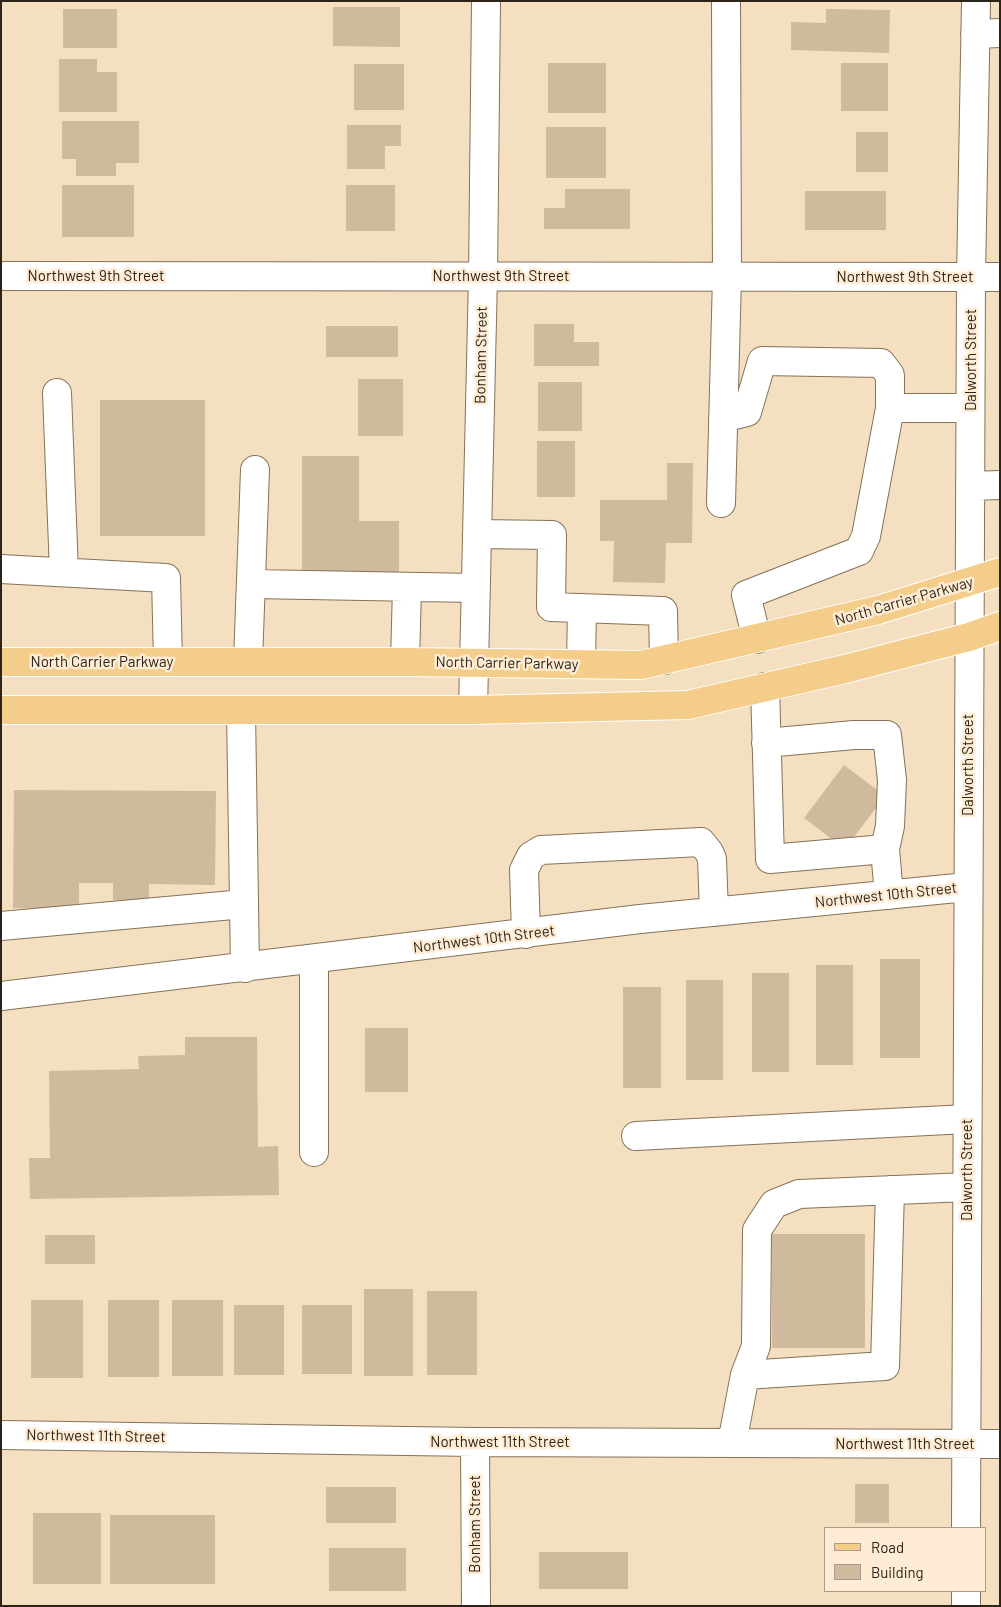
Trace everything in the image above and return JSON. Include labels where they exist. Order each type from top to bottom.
[{"type":"main road","name":"North Carrier Parkway","points":[[1,662],[475,662],[641,665],[878,610],[1000,572]]},
{"type":"main road","points":[[1,710],[473,710],[688,705],[845,669],[969,637],[1000,626]]},
{"type":"street","name":"Bonham Street","points":[[473,710],[483,276],[486,1]]},
{"type":"street","points":[[721,504],[726,277],[726,1]]},
{"type":"street","name":"Dalworth Street","points":[[966,1527],[967,887],[971,278],[988,33],[976,1]]},
{"type":"street","name":"Northwest 9th Street","points":[[1,276],[1000,277]]},
{"type":"street","points":[[723,418],[747,412],[762,362],[881,363],[890,376],[890,408],[866,536],[859,552],[746,595],[757,638]]},
{"type":"street","points":[[57,393],[64,572]]},
{"type":"street","points":[[890,408],[970,408]]},
{"type":"street","points":[[248,662],[255,470]]},
{"type":"street","points":[[970,486],[1000,485]]},
{"type":"street","points":[[477,534],[552,536],[551,607],[663,611],[664,660]]},
{"type":"street","points":[[1,569],[166,578],[168,662]]},
{"type":"street","points":[[252,584],[476,588]]},
{"type":"street","points":[[405,662],[407,587]]},
{"type":"street","points":[[581,664],[582,608]]},
{"type":"street","points":[[765,687],[770,859],[885,849]]},
{"type":"street","points":[[241,710],[245,968]]},
{"type":"street","points":[[766,743],[887,734],[892,780],[890,826],[885,849],[889,894]]},
{"type":"street","points":[[526,934],[524,870],[531,856],[541,850],[701,842],[710,852],[712,859],[714,912]]},
{"type":"street","name":"Northwest 10th Street","points":[[1,996],[714,912],[967,887]]},
{"type":"street","points":[[1,926],[244,904]]},
{"type":"street","points":[[314,960],[314,1152]]},
{"type":"street","points":[[636,1136],[967,1119]]},
{"type":"street","points":[[732,1443],[746,1375],[756,1346],[758,1230],[774,1204],[799,1194],[967,1187]]},
{"type":"street","points":[[746,1375],[885,1366],[890,1190]]},
{"type":"street","name":"Northwest 11th Street","points":[[1,1435],[475,1442],[1000,1444]]},
{"type":"street","name":"Bonham Street","points":[[475,1442],[476,1606]]},
{"type":"street","points":[[966,1592],[966,1606]]},
{"type":"building","points":[[333,7],[400,7],[400,47],[333,46]]},
{"type":"building","points":[[63,9],[117,9],[117,48],[63,48]]},
{"type":"building","points":[[826,9],[890,10],[889,53],[791,50],[791,22],[826,23]]},
{"type":"building","points":[[59,59],[97,59],[97,72],[117,72],[117,112],[59,112]]},
{"type":"building","points":[[548,63],[606,63],[606,113],[548,113]]},
{"type":"building","points":[[841,63],[888,63],[888,111],[841,111]]},
{"type":"building","points":[[354,64],[404,64],[404,110],[354,110]]},
{"type":"building","points":[[62,121],[139,121],[139,163],[116,163],[116,176],[76,176],[76,159],[62,159]]},
{"type":"building","points":[[347,125],[401,125],[401,146],[385,146],[385,169],[347,169]]},
{"type":"building","points":[[546,127],[606,127],[606,178],[546,178]]},
{"type":"building","points":[[856,132],[888,132],[888,172],[856,172]]},
{"type":"building","points":[[62,185],[134,185],[134,237],[62,237]]},
{"type":"building","points":[[346,185],[395,185],[395,231],[346,231]]},
{"type":"building","points":[[565,189],[630,189],[630,229],[544,229],[544,208],[565,208]]},
{"type":"building","points":[[805,191],[886,191],[886,230],[805,230]]},
{"type":"building","points":[[534,324],[574,324],[574,342],[599,342],[599,366],[534,366]]},
{"type":"building","points":[[326,326],[398,326],[398,357],[326,357]]},
{"type":"building","points":[[358,379],[403,379],[403,436],[358,436]]},
{"type":"building","points":[[538,382],[582,382],[582,431],[538,431]]},
{"type":"building","points":[[100,400],[205,400],[205,536],[100,536]]},
{"type":"building","points":[[537,441],[575,441],[575,497],[537,497]]},
{"type":"building","points":[[302,456],[359,456],[359,521],[399,521],[399,576],[302,576]]},
{"type":"building","points":[[667,463],[693,463],[692,543],[666,543],[665,583],[613,582],[614,541],[600,541],[600,500],[667,500]]},
{"type":"building","points":[[844,765],[885,796],[845,849],[804,818]]},
{"type":"building","points":[[14,790],[216,791],[215,885],[149,884],[149,900],[113,900],[113,883],[79,883],[79,909],[13,908]]},
{"type":"building","points":[[880,959],[920,959],[920,1058],[880,1058]]},
{"type":"building","points":[[816,965],[853,965],[853,1065],[816,1065]]},
{"type":"building","points":[[752,973],[789,973],[789,1072],[752,1072]]},
{"type":"building","points":[[686,980],[723,980],[723,1080],[686,1080]]},
{"type":"building","points":[[623,987],[661,987],[661,1088],[623,1088]]},
{"type":"building","points":[[365,1028],[408,1028],[408,1092],[365,1092]]},
{"type":"building","points":[[185,1037],[257,1037],[258,1147],[278,1146],[279,1195],[30,1199],[29,1158],[50,1158],[49,1071],[139,1069],[138,1056],[185,1055]]},
{"type":"building","points":[[772,1234],[865,1234],[865,1348],[772,1348]]},
{"type":"building","points":[[45,1235],[95,1235],[95,1264],[45,1264]]},
{"type":"building","points":[[364,1289],[413,1289],[413,1376],[364,1376]]},
{"type":"building","points":[[427,1291],[477,1291],[477,1375],[427,1375]]},
{"type":"building","points":[[31,1300],[83,1300],[83,1378],[31,1378]]},
{"type":"building","points":[[108,1300],[159,1300],[159,1377],[108,1377]]},
{"type":"building","points":[[172,1300],[223,1300],[223,1376],[172,1376]]},
{"type":"building","points":[[234,1305],[284,1305],[284,1375],[234,1375]]},
{"type":"building","points":[[302,1305],[352,1305],[352,1374],[302,1374]]},
{"type":"building","points":[[855,1484],[889,1484],[889,1523],[855,1523]]},
{"type":"building","points":[[326,1487],[396,1487],[396,1523],[326,1523]]},
{"type":"building","points":[[33,1513],[101,1513],[101,1584],[33,1584]]},
{"type":"building","points":[[110,1515],[215,1515],[215,1584],[110,1584]]},
{"type":"building","points":[[329,1548],[406,1548],[406,1591],[329,1591]]},
{"type":"building","points":[[539,1552],[628,1552],[628,1589],[539,1589]]}]
